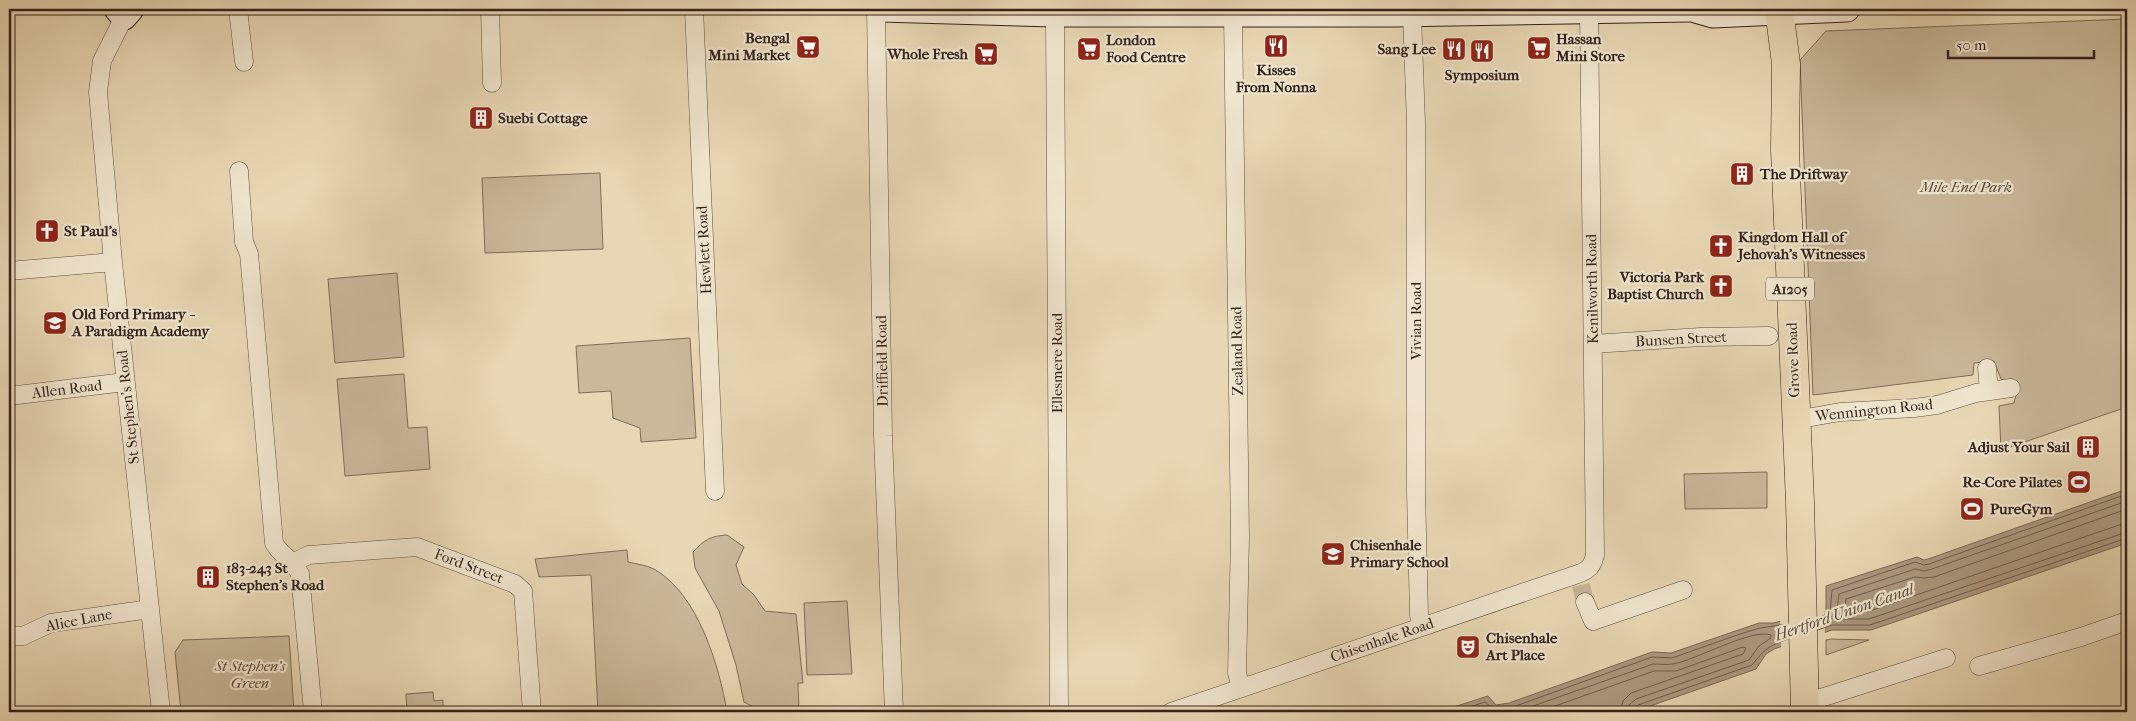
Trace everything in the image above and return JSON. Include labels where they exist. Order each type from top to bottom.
[{"type":"main road","points":[[881,9],[1055,14],[1412,14],[1691,9],[1713,15],[1779,10],[1847,9]]},
{"type":"main road","name":"Grove Road","points":[[1779,10],[1786,64],[1785,150],[1805,708]]},
{"type":"street","points":[[238,9],[244,62]]},
{"type":"street","points":[[490,9],[492,82]]},
{"type":"street","name":"Hewlett Road","points":[[694,9],[715,491]]},
{"type":"street","name":"Driffield Road","points":[[876,9],[883,436],[894,712]]},
{"type":"street","name":"St Stephen's Road","points":[[124,11],[98,74],[100,117],[113,262],[161,712]]},
{"type":"street","name":"Kenilworth Road","points":[[1585,11],[1593,344],[1595,555],[1591,566]]},
{"type":"street","name":"Ellesmere Road","points":[[1055,14],[1059,712]]},
{"type":"street","name":"Zealand Road","points":[[1233,14],[1240,537],[1237,673],[1241,688]]},
{"type":"street","name":"Vivian Road","points":[[1412,14],[1416,123],[1416,506],[1419,614],[1422,627]]},
{"type":"street","points":[[238,171],[244,242],[249,254],[274,543],[276,547],[294,562],[300,574],[313,712]]},
{"type":"street","points":[[9,271],[113,262]]},
{"type":"street","name":"Bunsen Street","points":[[1593,344],[1701,337],[1770,336]]},
{"type":"street","points":[[1987,368],[1989,391]]},
{"type":"street","name":"Allen Road","points":[[9,396],[126,382]]},
{"type":"street","name":"Wennington Road","points":[[1795,420],[1840,412],[1914,408],[2010,388]]},
{"type":"street","name":"Ford Street","points":[[294,562],[309,555],[417,547],[515,584],[523,591],[532,712]]},
{"type":"street","name":"Chisenhale Road","points":[[1171,712],[1422,627],[1581,588],[1591,566]]},
{"type":"street","points":[[1581,588],[1593,621],[1684,590]]},
{"type":"street","name":"Alice Lane","points":[[9,636],[23,636],[51,622],[150,608]]},
{"type":"street","points":[[1979,666],[2081,637],[2127,621]]},
{"type":"street","points":[[1805,708],[1946,658]]},
{"type":"green space","name":"Mile End Park","points":[[2127,19],[2127,407],[2001,450],[1999,406],[2014,403],[2018,387],[2001,379],[1994,361],[1974,363],[1973,375],[1813,395],[1800,60],[1826,31]]},
{"type":"green space","points":[[600,173],[603,249],[485,253],[482,178]]},
{"type":"green space","points":[[397,273],[404,357],[335,363],[328,279]]},
{"type":"green space","points":[[690,338],[696,438],[641,442],[640,428],[613,418],[611,391],[579,393],[576,346]]},
{"type":"green space","points":[[404,374],[408,428],[427,427],[430,469],[345,476],[337,379]]},
{"type":"green space","points":[[1767,472],[1767,508],[1685,509],[1684,474]]},
{"type":"green space","points":[[727,535],[744,547],[736,565],[742,584],[754,595],[765,611],[796,614],[803,683],[798,683],[799,712],[759,710],[744,702],[736,665],[719,611],[695,568],[693,552],[708,539]]},
{"type":"green space","points":[[627,550],[628,562],[654,569],[669,580],[683,595],[704,632],[712,653],[727,712],[598,712],[591,575],[539,577],[535,559]]},
{"type":"green space","points":[[847,601],[852,674],[807,675],[804,603]]},
{"type":"green space","name":"St Stephen's Green","points":[[289,636],[294,712],[181,712],[175,652],[183,640]]},
{"type":"green space","points":[[1826,640],[1869,640],[1826,655]]},
{"type":"green space","points":[[433,692],[434,701],[443,700],[443,709],[455,708],[455,712],[407,712],[406,694]]},
{"type":"water","name":"Hertford Union Canal","points":[[2127,489],[2127,543],[1871,630],[1832,630],[1774,649],[1766,654],[1756,669],[1633,712],[1438,712],[1488,696],[1496,705],[1509,703],[1652,652],[1671,653],[1759,623],[1773,623],[1826,611],[1826,586],[1917,557],[1924,560],[1928,559]]},
{"type":"pier","points":[[1823,585],[1825,635],[1781,650],[1780,618],[1823,609]]},
{"type":"tunnel","points":[[1581,585],[1585,602]]},
{"type":"place","name":"Kisses From Nonna","points":[[1276,46]]},
{"type":"place","name":"Bengal Mini Market","points":[[808,47]]},
{"type":"place","name":"Hassan Mini Store","points":[[1539,48]]},
{"type":"place","name":"London Food Centre","points":[[1089,49]]},
{"type":"place","name":"Sang Lee","points":[[1454,49]]},
{"type":"place","name":"Symposium","points":[[1482,51]]},
{"type":"place","name":"Whole Fresh","points":[[986,54]]},
{"type":"place","name":"Suebi Cottage","points":[[481,118]]},
{"type":"place","name":"The Driftway","points":[[1742,174]]},
{"type":"place","name":"St Paul's","points":[[47,231]]},
{"type":"place","name":"Kingdom Hall of Jehovah's Witnesses","points":[[1721,246]]},
{"type":"place","name":"Victoria Park Baptist Church","points":[[1721,286]]},
{"type":"place","name":"Old Ford Primary - A Paradigm Academy","points":[[55,323]]},
{"type":"place","name":"Adjust Your Sail","points":[[2088,447]]},
{"type":"place","name":"Re-Core Pilates","points":[[2079,482]]},
{"type":"place","name":"PureGym","points":[[1972,509]]},
{"type":"place","name":"Chisenhale Primary School","points":[[1333,554]]},
{"type":"place","name":"183-243 St Stephen's Road","points":[[208,577]]},
{"type":"place","name":"Chisenhale Art Place","points":[[1468,647]]}]
